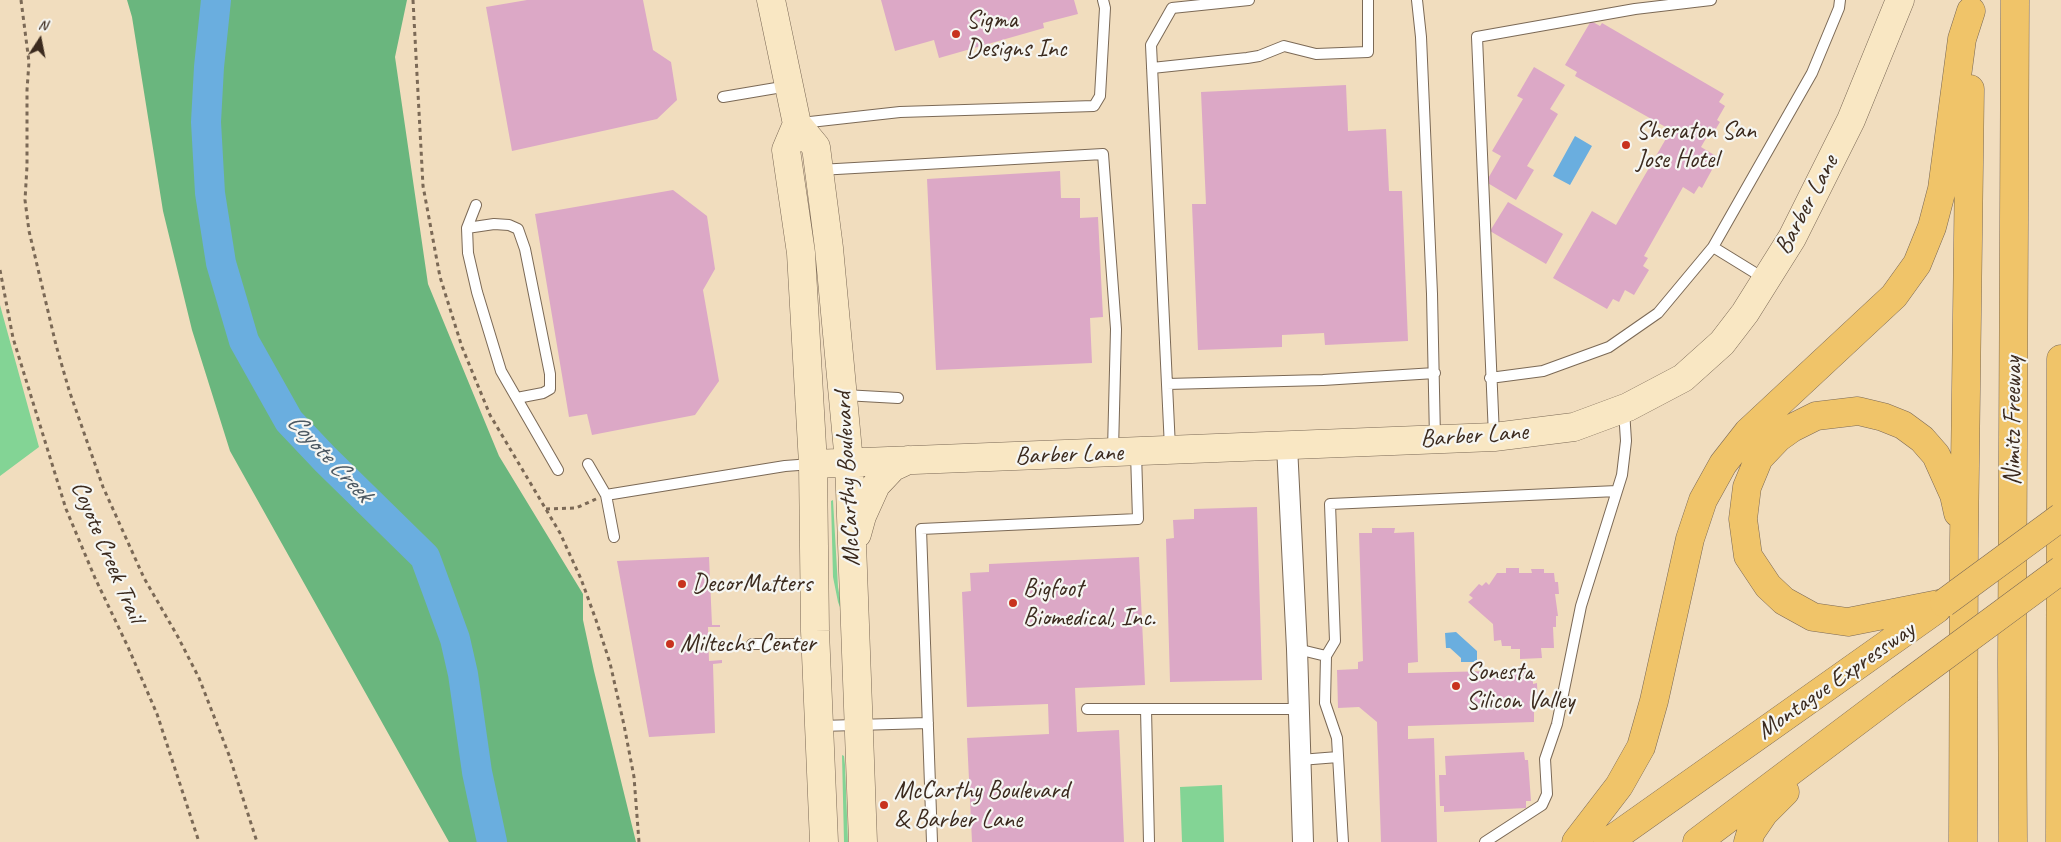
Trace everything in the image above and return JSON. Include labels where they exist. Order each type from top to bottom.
[{"type":"highway","name":"Nimitz Freeway","points":[[2013,842],[2015,0]]},
{"type":"highway","points":[[1963,839],[1964,540],[1971,5]]},
{"type":"highway","points":[[1576,842],[1619,786],[1641,747],[1654,701],[1690,539],[1703,500],[1723,464],[1748,432],[1894,296],[1917,264],[1932,227],[1942,189],[1962,40],[1971,5]]},
{"type":"highway","name":"Nimitz Freeway","points":[[2060,842],[2061,359]]},
{"type":"highway","points":[[1964,540],[1954,495],[1936,455],[1922,439],[1903,425],[1858,411],[1835,412],[1816,416],[1792,428],[1778,438],[1759,458],[1747,487],[1743,519],[1748,556],[1768,586],[1784,601],[1813,617],[1892,627],[1944,604],[2061,517]]},
{"type":"highway","name":"Montague Expressway","points":[[1697,842],[2061,570]]},
{"type":"highway","name":"Montague Expressway","points":[[1608,842],[1892,627]]},
{"type":"highway","points":[[1748,842],[1751,832],[1764,812],[1900,690]]},
{"type":"main road","points":[[771,0],[796,124]]},
{"type":"main road","name":"Barber Lane","points":[[813,464],[1494,437],[1574,427],[1624,409],[1683,378],[1704,361],[1745,313],[1792,238],[1851,120],[1900,0]]},
{"type":"main road","name":"McCarthy Boulevard","points":[[824,842],[815,644],[813,464],[800,253],[786,150],[796,124],[816,147],[829,248],[843,395],[849,462],[863,842]]},
{"type":"main road","points":[[853,555],[862,516],[876,485],[893,467],[908,460]]},
{"type":"street","points":[[1287,446],[1297,649],[1303,842]]},
{"type":"lane","points":[[796,124],[900,112],[1094,106],[1100,96],[1106,8],[1103,0]]},
{"type":"lane","points":[[1171,451],[1151,45],[1172,8],[1249,0]]},
{"type":"lane","points":[[1152,68],[1247,58],[1259,56],[1284,46],[1316,54],[1368,52],[1368,0]]},
{"type":"lane","points":[[1417,0],[1422,47],[1436,373],[1435,440]]},
{"type":"lane","points":[[1494,437],[1477,37],[1635,9],[1711,0]]},
{"type":"lane","points":[[1490,378],[1543,371],[1609,347],[1658,313],[1713,247],[1812,73],[1839,8],[1840,0]]},
{"type":"lane","points":[[724,97],[789,86]]},
{"type":"lane","points":[[819,170],[1103,154],[1124,453],[1138,518],[921,529],[932,842]]},
{"type":"lane","points":[[476,205],[467,228],[468,253],[477,292],[501,371],[558,470]]},
{"type":"lane","points":[[467,228],[494,224],[509,225],[518,229],[524,249],[550,374],[550,389],[543,393],[517,398]]},
{"type":"lane","points":[[1713,247],[1766,280]]},
{"type":"lane","points":[[1167,384],[1323,380],[1436,373]]},
{"type":"lane","points":[[843,395],[898,398]]},
{"type":"lane","points":[[1486,842],[1542,805],[1547,794],[1545,760],[1557,724],[1581,606],[1622,475],[1626,441],[1624,409]]},
{"type":"lane","points":[[588,464],[606,495],[614,537]]},
{"type":"lane","points":[[606,495],[785,466],[813,464]]},
{"type":"lane","points":[[1343,842],[1337,738],[1325,703],[1326,656],[1335,641],[1330,504],[1617,491]]},
{"type":"lane","points":[[752,644],[815,644]]},
{"type":"lane","points":[[1297,649],[1326,656]]},
{"type":"lane","points":[[1087,709],[1299,709]]},
{"type":"lane","points":[[1146,709],[1149,842]]},
{"type":"lane","points":[[819,726],[928,723]]},
{"type":"lane","points":[[1300,760],[1338,757]]},
{"type":"path","points":[[21,0],[29,62],[25,200],[29,231],[56,345],[72,399],[103,488],[144,578],[199,678],[229,755],[257,842]]},
{"type":"path","points":[[413,0],[423,186],[440,277],[462,348],[490,416],[560,533],[581,579],[610,663],[634,777],[639,842]]},
{"type":"path","name":"Coyote Creek Trail","points":[[0,270],[13,338],[66,509],[157,714],[199,842]]},
{"type":"path","points":[[546,509],[576,508],[606,495]]},
{"type":"green space","points":[[127,0],[407,0],[395,57],[428,284],[499,456],[583,594],[583,620],[636,842],[449,842],[230,451],[192,330],[163,211],[132,17]]},
{"type":"green space","points":[[0,305],[39,447],[0,476]]},
{"type":"green space","points":[[833,500],[838,587],[843,615],[838,602],[833,577],[831,501]]},
{"type":"green space","points":[[842,755],[844,756],[845,765],[848,842],[844,842]]},
{"type":"green space","points":[[1222,785],[1224,842],[1182,842],[1180,787]]},
{"type":"water","points":[[1575,136],[1592,146],[1570,185],[1553,176]]},
{"type":"water","points":[[1456,632],[1477,651],[1477,662],[1461,662],[1461,658],[1450,648],[1446,648],[1445,633]]},
{"type":"building","points":[[527,0],[643,0],[653,50],[671,62],[677,100],[657,119],[512,151],[486,7]]},
{"type":"building","name":"Sigma Designs Inc","points":[[881,0],[1074,0],[1078,14],[1043,23],[1044,28],[939,58],[934,40],[895,51]]},
{"type":"building","points":[[1591,21],[1600,26],[1602,23],[1724,94],[1719,102],[1725,106],[1717,120],[1720,122],[1711,137],[1708,135],[1701,147],[1716,156],[1711,165],[1714,166],[1702,188],[1699,186],[1694,194],[1683,187],[1644,256],[1648,258],[1643,266],[1649,270],[1634,295],[1625,290],[1619,302],[1613,299],[1607,309],[1553,278],[1592,211],[1616,225],[1671,130],[1575,76],[1577,72],[1565,65]]},
{"type":"building","points":[[1534,67],[1565,85],[1550,109],[1558,114],[1527,166],[1534,170],[1516,200],[1486,182],[1501,156],[1492,151],[1523,99],[1517,96]]},
{"type":"building","points":[[1346,85],[1348,131],[1386,129],[1389,191],[1402,191],[1408,341],[1325,345],[1324,333],[1282,335],[1282,347],[1198,350],[1192,204],[1206,204],[1201,92]]},
{"type":"building","points":[[1060,171],[1061,198],[1080,198],[1080,218],[1098,217],[1103,317],[1090,318],[1092,363],[936,370],[927,179]]},
{"type":"building","points":[[673,190],[707,216],[715,269],[703,290],[719,381],[695,415],[592,435],[587,414],[569,417],[535,214]]},
{"type":"building","points":[[1508,202],[1563,234],[1546,264],[1490,231]]},
{"type":"building","points":[[1257,507],[1262,680],[1170,682],[1166,539],[1174,538],[1173,520],[1194,519],[1194,509]]},
{"type":"building","points":[[1372,528],[1395,528],[1394,533],[1414,532],[1418,662],[1408,663],[1408,673],[1533,670],[1533,684],[1537,683],[1538,708],[1534,708],[1534,722],[1408,726],[1408,739],[1434,738],[1437,842],[1381,842],[1377,722],[1359,707],[1338,708],[1337,670],[1358,669],[1358,662],[1363,661],[1359,533],[1372,533]]},
{"type":"building","name":"Miltechs Center","points":[[709,557],[712,625],[720,625],[720,627],[708,627],[709,661],[722,660],[722,663],[713,664],[715,733],[649,737],[617,561]]},
{"type":"building","points":[[1139,557],[1145,685],[1075,688],[1077,732],[1119,730],[1124,842],[972,842],[967,738],[1049,734],[1048,704],[967,707],[962,592],[971,591],[970,573],[989,572],[989,564]]},
{"type":"building","points":[[1506,568],[1519,568],[1519,573],[1532,573],[1531,569],[1544,569],[1544,573],[1554,573],[1555,582],[1558,582],[1559,594],[1555,594],[1558,616],[1556,616],[1556,627],[1553,627],[1554,648],[1541,648],[1542,658],[1520,659],[1520,649],[1502,646],[1501,640],[1494,641],[1493,624],[1468,602],[1473,598],[1469,595],[1479,584],[1482,586],[1486,582],[1489,585],[1497,573],[1506,573]]},
{"type":"building","points":[[1524,752],[1525,760],[1528,760],[1531,801],[1526,801],[1526,808],[1444,812],[1444,806],[1440,806],[1439,775],[1446,775],[1445,756]]},
{"type":"waterway","name":"Coyote Creek","points":[[216,0],[209,67],[206,122],[210,193],[221,263],[244,341],[289,421],[425,557],[455,639],[463,674],[477,772],[492,842]]},
{"type":"place","name":"Sigma Designs Inc","points":[[956,34]]},
{"type":"place","name":"Sheraton San Jose Hotel","points":[[1626,145]]},
{"type":"place","name":"DecorMatters","points":[[682,584]]},
{"type":"place","name":"Bigfoot Biomedical, Inc.","points":[[1013,603]]},
{"type":"place","name":"Miltechs Center","points":[[670,644]]},
{"type":"place","name":"Sonesta Silicon Valley","points":[[1456,686]]},
{"type":"place","name":"McCarthy Boulevard & Barber Lane","points":[[884,805]]}]
